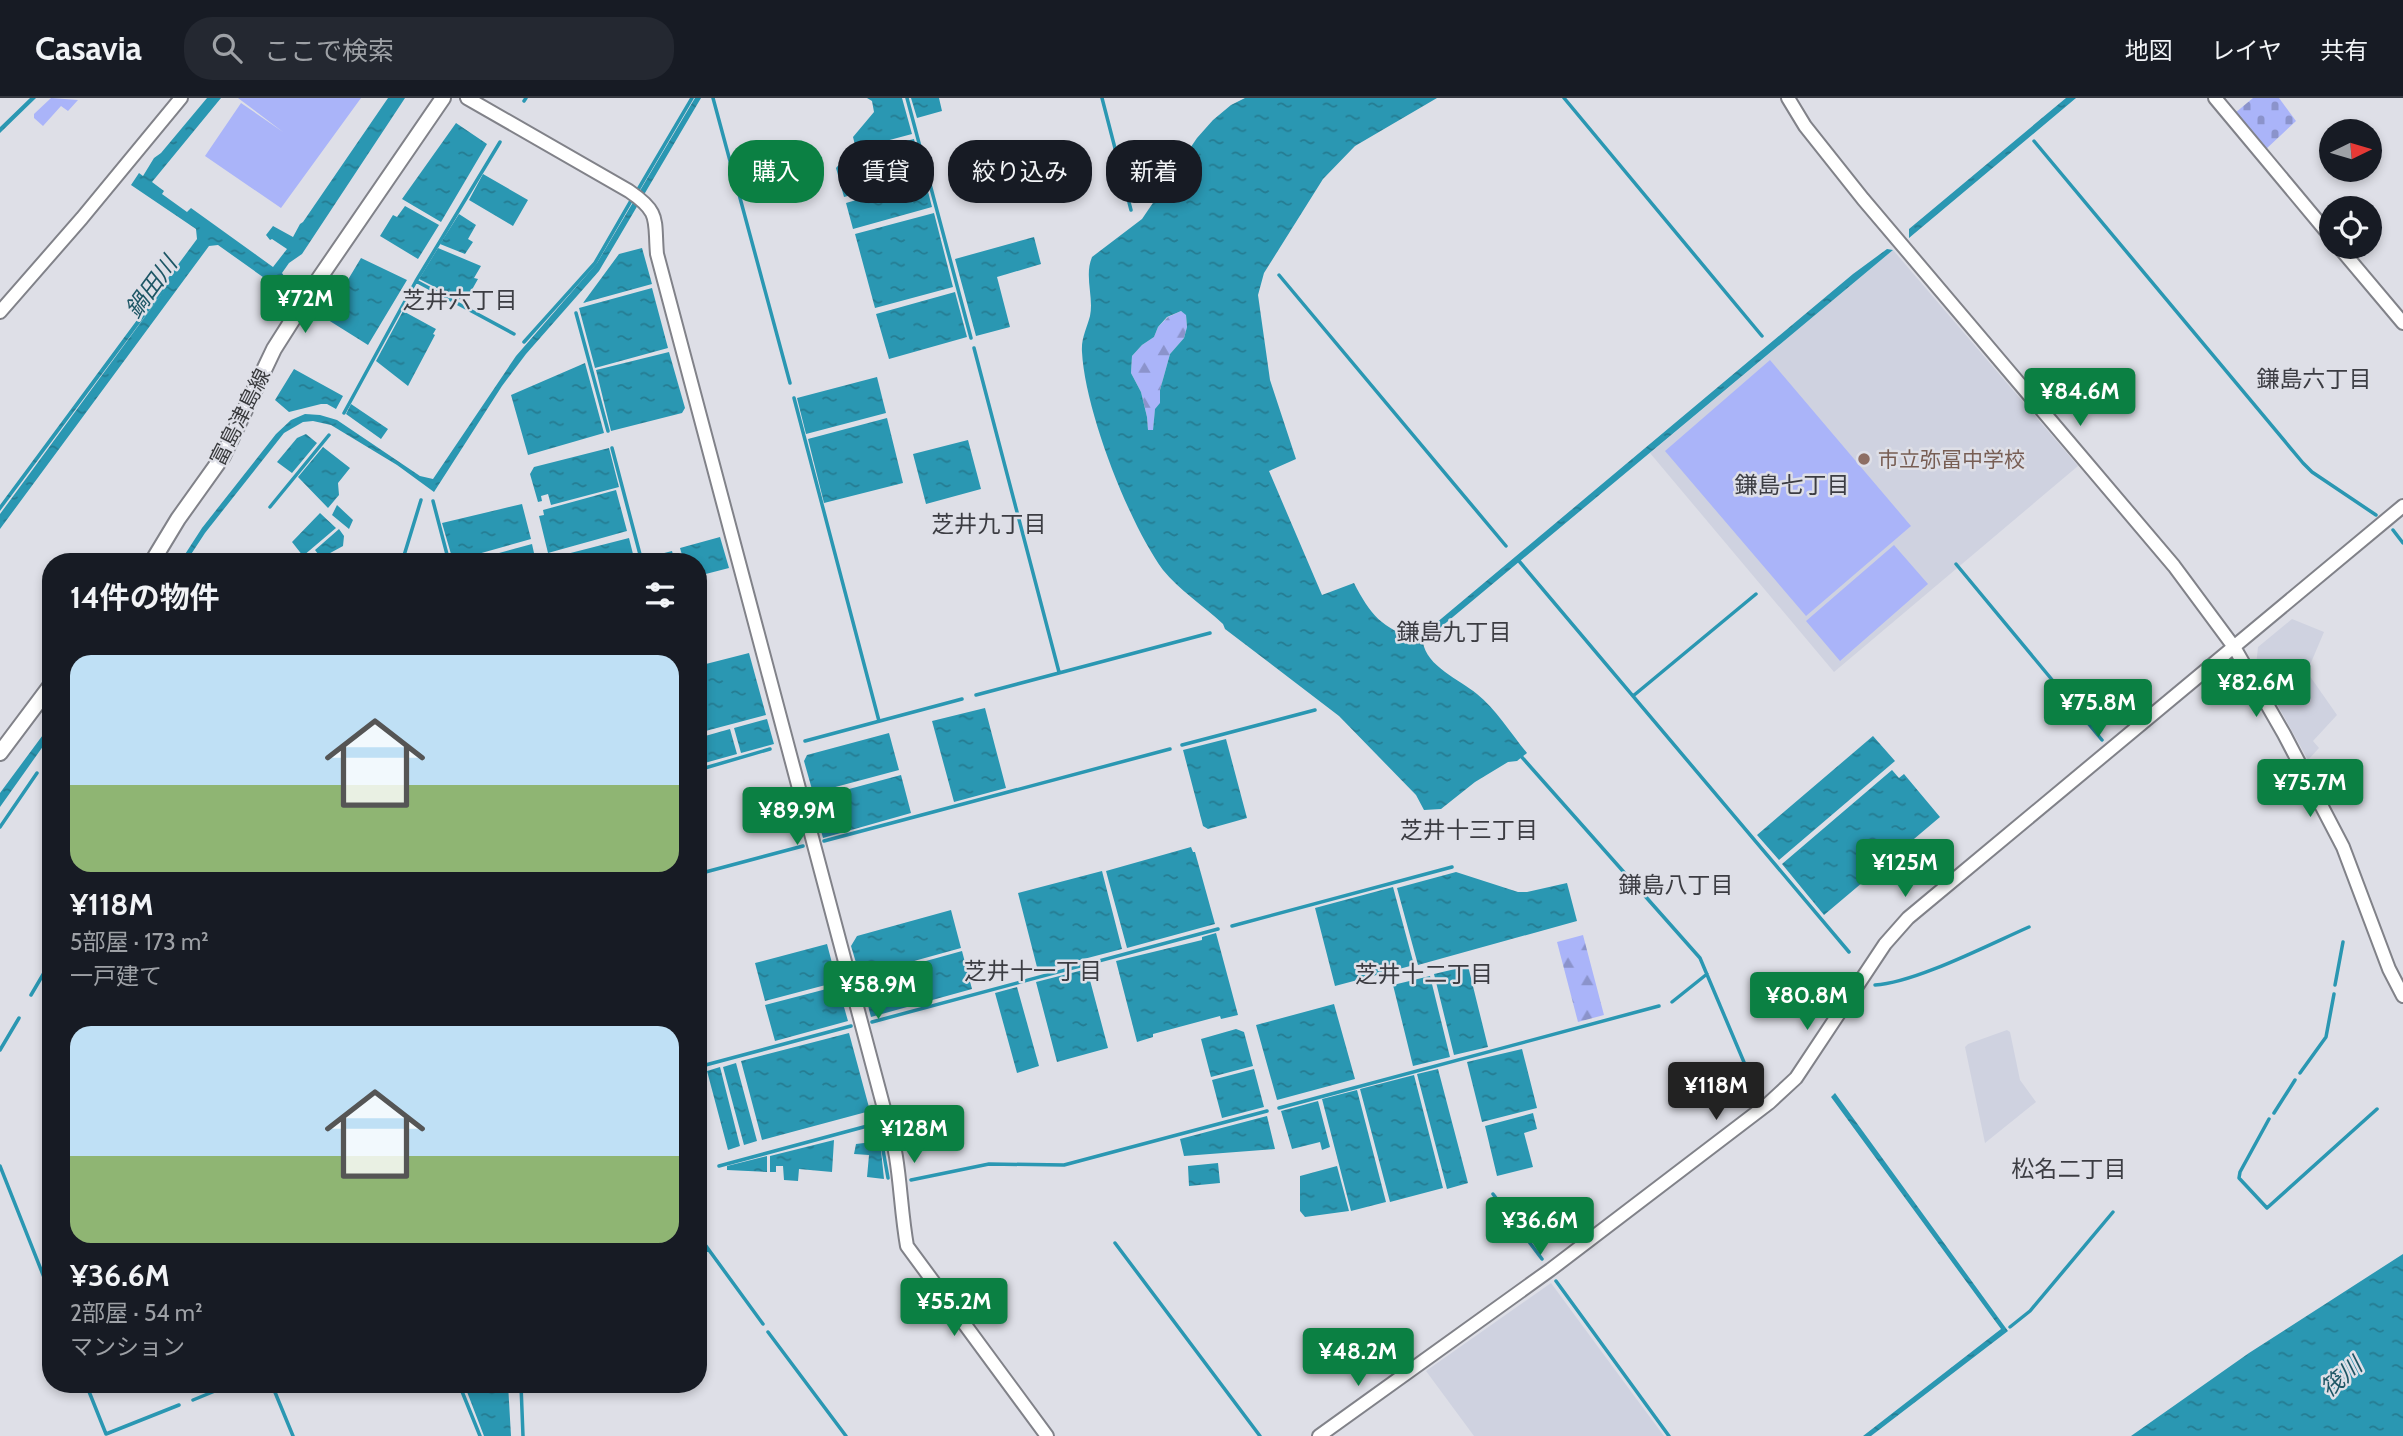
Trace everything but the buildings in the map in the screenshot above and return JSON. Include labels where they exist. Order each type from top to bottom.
[{"type":"main road","name":"富島津島線","points":[[157,553],[223,456],[274,349],[443,98]]},
{"type":"main road","points":[[0,753],[42,697]]},
{"type":"street","points":[[0,312],[181,98]]},
{"type":"street","points":[[467,98],[638,197],[649,206],[657,224],[657,254],[895,1144],[902,1222],[907,1246],[1046,1436]]},
{"type":"street","points":[[1788,98],[1805,127],[1863,199],[2148,535],[2234,647],[2284,734],[2343,847],[2389,969],[2403,996]]},
{"type":"street","points":[[2215,98],[2319,223]]},
{"type":"street","points":[[2349,259],[2403,323]]},
{"type":"street","points":[[1320,1436],[1550,1270],[1769,1102],[1796,1077],[1885,944],[1908,918],[2403,506]]},
{"type":"shaded area","name":"市立弥冨中学校","points":[[1893,250],[2078,466],[1834,672],[1650,453]]},
{"type":"shaded area","points":[[2292,619],[2324,632],[2307,672],[2337,715],[2313,741],[2319,748],[2308,760],[2256,666],[2258,647]]},
{"type":"shaded area","points":[[2007,1030],[2010,1032],[2020,1080],[2036,1102],[1985,1143],[1965,1047]]},
{"type":"shaded area","points":[[1551,1283],[1664,1436],[1474,1436],[1426,1371]]},
{"type":"green space","points":[[51,98],[78,100],[68,111],[61,106],[43,126],[34,118],[34,114]]},
{"type":"green space","points":[[238,98],[361,98],[281,208],[205,156],[241,103],[283,132]]},
{"type":"green space","points":[[2253,98],[2279,98],[2296,121],[2265,150],[2235,113]]},
{"type":"green space","points":[[1181,311],[1186,314],[1184,338],[1170,354],[1160,390],[1160,404],[1155,410],[1153,430],[1148,430],[1141,392],[1131,373],[1132,356],[1154,337],[1158,327],[1168,317]]},
{"type":"green space","points":[[1770,360],[1911,526],[1806,616],[1665,451]]},
{"type":"green space","points":[[1894,545],[1928,584],[1840,661],[1806,621]]},
{"type":"green space","points":[[1583,935],[1604,1015],[1578,1022],[1557,942]]},
{"type":"water","points":[[30,98],[36,98],[0,133],[0,127]]},
{"type":"water","points":[[207,98],[221,98],[152,182],[164,191],[162,194],[187,212],[191,208],[273,267],[287,249],[266,235],[273,226],[293,237],[388,98],[405,98],[302,254],[289,263],[282,273],[284,276],[277,287],[218,245],[209,246],[0,529],[0,514],[166,288],[0,511],[0,505],[197,239],[196,229],[131,185],[139,173],[143,176],[154,158]]},
{"type":"water","points":[[695,98],[701,98],[599,271],[526,354],[502,386],[434,492],[397,465],[331,425],[303,422],[284,433],[192,553],[186,553],[202,528],[276,434],[291,420],[305,414],[337,420],[420,476],[433,479],[516,356],[597,263]]},
{"type":"water","points":[[867,98],[902,98],[912,134],[890,140],[854,140],[853,137],[874,112],[872,101]]},
{"type":"water","points":[[911,98],[939,98],[942,111],[917,118]]},
{"type":"water","points":[[1245,98],[1437,98],[1355,146],[1323,179],[1264,273],[1258,295],[1270,380],[1296,459],[1269,471],[1322,595],[1354,583],[1378,619],[1417,639],[1853,274],[1887,249],[1893,250],[1423,642],[1430,658],[1484,700],[1527,753],[1517,761],[1508,762],[1475,782],[1441,809],[1424,810],[1416,795],[1339,716],[1225,629],[1223,624],[1169,577],[1136,524],[1110,465],[1091,404],[1082,352],[1091,309],[1089,272],[1092,257],[1142,219],[1153,203],[1202,203],[1202,140],[1196,140],[1231,105]],"holes":[[[1181,311],[1186,315],[1184,338],[1170,354],[1160,390],[1160,403],[1155,409],[1153,430],[1148,430],[1141,392],[1131,373],[1132,356],[1154,337],[1167,317]]]},
{"type":"water","points":[[2066,98],[2076,98],[1909,238],[1909,229]]},
{"type":"water","points":[[456,123],[487,144],[441,222],[402,199]]},
{"type":"water","points":[[483,174],[528,200],[513,226],[469,200]]},
{"type":"water","points":[[846,203],[931,203],[932,207],[853,229]]},
{"type":"water","points":[[405,206],[439,225],[418,259],[380,236],[393,215],[397,217]]},
{"type":"water","points":[[934,213],[953,287],[875,308],[855,234]]},
{"type":"water","points":[[459,214],[476,225],[468,239],[473,242],[465,254],[440,244]]},
{"type":"water","points":[[1034,237],[1041,264],[997,277],[1010,327],[976,336],[955,259]]},
{"type":"water","points":[[438,248],[481,266],[474,278],[478,279],[465,302],[419,279]]},
{"type":"water","points":[[642,248],[652,284],[583,303],[619,254]]},
{"type":"water","points":[[361,258],[407,280],[368,345],[325,318]]},
{"type":"water","points":[[652,288],[668,348],[595,368],[579,308]]},
{"type":"water","points":[[955,292],[967,337],[889,359],[876,314]]},
{"type":"water","points":[[403,311],[436,329],[408,386],[376,361]]},
{"type":"water","points":[[669,352],[685,408],[682,413],[611,431],[596,370]]},
{"type":"water","points":[[585,363],[604,433],[528,455],[511,395]]},
{"type":"water","points":[[294,369],[343,396],[336,409],[321,404],[289,412],[275,400]]},
{"type":"water","points":[[877,377],[886,413],[806,434],[797,398]]},
{"type":"water","points":[[351,404],[388,429],[381,439],[346,414]]},
{"type":"water","points":[[887,418],[903,483],[824,503],[808,439]]},
{"type":"water","points":[[306,434],[317,443],[292,473],[277,462],[297,438]]},
{"type":"water","points":[[968,440],[981,489],[926,504],[913,454]]},
{"type":"water","points":[[323,447],[350,468],[338,483],[339,495],[328,508],[298,477]]},
{"type":"water","points":[[609,448],[619,487],[551,505],[548,494],[541,496],[542,501],[538,502],[530,474],[534,467]]},
{"type":"water","points":[[616,490],[627,531],[548,553],[539,516],[544,515],[543,510]]},
{"type":"water","points":[[522,504],[531,539],[481,553],[451,553],[442,523]]},
{"type":"water","points":[[337,505],[353,520],[349,529],[332,515]]},
{"type":"water","points":[[320,513],[336,528],[307,553],[301,553],[292,542]]},
{"type":"water","points":[[339,529],[344,536],[343,546],[330,553],[317,553],[315,550]]},
{"type":"water","points":[[720,537],[729,568],[707,574],[707,553],[681,553],[680,548]]},
{"type":"water","points":[[629,538],[633,553],[570,553]]},
{"type":"water","points":[[532,544],[534,553],[499,553]]},
{"type":"water","points":[[749,653],[766,715],[707,731],[707,664]]},
{"type":"water","points":[[985,708],[1006,788],[954,802],[932,721]]},
{"type":"water","points":[[767,719],[774,744],[741,753],[734,728]]},
{"type":"water","points":[[730,729],[737,754],[707,762],[707,735]]},
{"type":"water","points":[[889,733],[899,770],[813,793],[804,761],[807,755]]},
{"type":"water","points":[[42,736],[42,748],[0,807],[0,793]]},
{"type":"water","points":[[1873,736],[1895,761],[1779,860],[1757,835]]},
{"type":"water","points":[[1226,739],[1247,818],[1208,829],[1203,826],[1183,750]]},
{"type":"water","points":[[1892,770],[1899,778],[1904,774],[1940,817],[1824,915],[1782,864]]},
{"type":"water","points":[[901,775],[911,813],[823,838],[812,799]]},
{"type":"water","points":[[1191,847],[1195,852],[1215,924],[1127,948],[1106,871]]},
{"type":"water","points":[[1102,871],[1122,949],[1038,971],[1018,893]]},
{"type":"water","points":[[1456,872],[1518,892],[1567,883],[1577,921],[1418,965],[1397,888]]},
{"type":"water","points":[[1393,887],[1414,965],[1335,986],[1315,908]]},
{"type":"water","points":[[951,910],[961,948],[860,976],[851,946],[857,936]]},
{"type":"water","points":[[1216,933],[1238,1015],[1221,1019],[1220,1016],[1153,1034],[1153,1037],[1137,1042],[1116,961],[1202,940],[1202,937]]},
{"type":"water","points":[[827,944],[837,982],[765,1001],[755,963]]},
{"type":"water","points":[[962,951],[972,989],[871,1017],[861,979]]},
{"type":"water","points":[[1468,966],[1488,1047],[1454,1055],[1434,974]]},
{"type":"water","points":[[1087,969],[1108,1048],[1057,1062],[1036,982]]},
{"type":"water","points":[[1430,976],[1450,1057],[1413,1066],[1393,985]]},
{"type":"water","points":[[838,986],[848,1021],[775,1041],[765,1005]]},
{"type":"water","points":[[1017,987],[1039,1066],[1017,1073],[995,993]]},
{"type":"water","points":[[1334,1004],[1355,1079],[1277,1100],[1256,1025]]},
{"type":"water","points":[[1236,1029],[1244,1032],[1253,1066],[1211,1077],[1201,1039]]},
{"type":"water","points":[[849,1033],[870,1111],[762,1140],[741,1061]]},
{"type":"water","points":[[1522,1049],[1537,1108],[1482,1122],[1467,1062]]},
{"type":"water","points":[[736,1063],[757,1141],[744,1145],[723,1067]]},
{"type":"water","points":[[720,1067],[740,1146],[728,1150],[707,1071]]},
{"type":"water","points":[[1254,1069],[1264,1107],[1222,1118],[1212,1080]]},
{"type":"water","points":[[1438,1069],[1468,1183],[1447,1189],[1417,1074]]},
{"type":"water","points":[[1414,1075],[1443,1188],[1390,1202],[1360,1089]]},
{"type":"water","points":[[1357,1090],[1386,1202],[1351,1211],[1322,1099]]},
{"type":"water","points":[[1835,1093],[2008,1331],[1871,1436],[1863,1436],[2001,1329],[1831,1097]]},
{"type":"water","points":[[1318,1101],[1330,1147],[1322,1150],[1320,1142],[1292,1149],[1281,1111]]},
{"type":"water","points":[[1533,1113],[1537,1129],[1524,1133],[1533,1167],[1497,1176],[1485,1126]]},
{"type":"water","points":[[1267,1116],[1275,1149],[1184,1156],[1180,1139]]},
{"type":"water","points":[[834,1140],[832,1172],[799,1169],[798,1181],[784,1180],[783,1166],[776,1166],[776,1172],[770,1172],[770,1156]]},
{"type":"water","points":[[880,1141],[884,1179],[867,1177],[869,1155],[854,1154],[856,1144]]},
{"type":"water","points":[[767,1156],[767,1172],[727,1170],[727,1166]]},
{"type":"water","points":[[1218,1163],[1220,1183],[1189,1186],[1188,1166]]},
{"type":"water","points":[[1337,1166],[1349,1211],[1305,1217],[1300,1211],[1300,1176]]},
{"type":"water","name":"筏川","points":[[2403,1254],[2403,1436],[2131,1436],[2249,1353]]},
{"type":"water","points":[[467,1393],[509,1393],[511,1436],[484,1436]]},
{"type":"waterway","points":[[636,193],[692,98]]},
{"type":"waterway","points":[[713,98],[790,383]]},
{"type":"waterway","points":[[907,98],[971,338]]},
{"type":"waterway","points":[[1102,98],[1131,210]]},
{"type":"waterway","points":[[1564,98],[1762,336]]},
{"type":"waterway","points":[[2034,141],[2303,463],[2312,472],[2376,515]]},
{"type":"waterway","points":[[416,281],[500,142]]},
{"type":"waterway","points":[[524,342],[595,263],[632,199]]},
{"type":"waterway","points":[[1279,275],[1506,546]]},
{"type":"waterway","points":[[344,413],[416,281],[514,334]]},
{"type":"waterway","points":[[576,313],[608,431]]},
{"type":"waterway","points":[[974,348],[1059,672]]},
{"type":"waterway","points":[[794,398],[879,721]]},
{"type":"waterway","points":[[270,507],[329,435]]},
{"type":"waterway","points":[[612,448],[640,553]]},
{"type":"waterway","points":[[405,553],[421,500]]},
{"type":"waterway","points":[[433,501],[447,553]]},
{"type":"waterway","points":[[2393,530],[2403,543]]},
{"type":"waterway","points":[[1519,561],[1849,952]]},
{"type":"waterway","points":[[1956,564],[2102,740]]},
{"type":"waterway","points":[[1633,696],[1756,594]]},
{"type":"waterway","points":[[976,695],[1210,633]]},
{"type":"waterway","points":[[805,741],[962,699]]},
{"type":"waterway","points":[[1182,745],[1315,710]]},
{"type":"waterway","points":[[707,767],[770,749]]},
{"type":"waterway","points":[[824,841],[1170,749]]},
{"type":"waterway","points":[[1520,755],[1700,958],[1757,1093]]},
{"type":"waterway","points":[[0,827],[37,773]]},
{"type":"waterway","points":[[707,872],[803,846]]},
{"type":"waterway","points":[[1232,926],[1452,867]]},
{"type":"waterway","points":[[1875,985],[1892,983],[1931,970],[2029,927]]},
{"type":"waterway","points":[[872,1022],[1218,929]]},
{"type":"waterway","points":[[2335,985],[2343,942]]},
{"type":"waterway","points":[[1672,1002],[1707,974]]},
{"type":"waterway","points":[[31,995],[42,976]]},
{"type":"waterway","points":[[2300,1073],[2326,1037],[2334,994]]},
{"type":"waterway","points":[[1279,1108],[1659,1006]]},
{"type":"waterway","points":[[0,1050],[19,1018]]},
{"type":"waterway","points":[[707,1065],[851,1026]]},
{"type":"waterway","points":[[2274,1113],[2295,1080]]},
{"type":"waterway","points":[[2269,1119],[2239,1178],[2267,1208],[2377,1109]]},
{"type":"waterway","points":[[911,1180],[989,1164],[1064,1165],[1267,1111]]},
{"type":"waterway","points":[[719,1166],[871,1125],[880,1133],[888,1178]]},
{"type":"waterway","points":[[0,1166],[42,1272]]},
{"type":"waterway","points":[[1493,1194],[1542,1259]]},
{"type":"waterway","points":[[2010,1327],[2030,1311],[2113,1212]]},
{"type":"waterway","points":[[1115,1243],[1260,1436]]},
{"type":"waterway","points":[[707,1247],[763,1324]]},
{"type":"waterway","points":[[1556,1281],[1669,1436]]},
{"type":"waterway","points":[[768,1332],[846,1436]]},
{"type":"waterway","points":[[90,1393],[106,1434],[179,1405]]},
{"type":"waterway","points":[[193,1400],[210,1393]]},
{"type":"waterway","points":[[275,1393],[293,1436]]},
{"type":"waterway","points":[[463,1393],[480,1436]]},
{"type":"waterway","points":[[521,1393],[523,1436]]},
{"type":"place","name":"市立弥冨中学校","points":[[1864,459]]},
{"type":"district","name":"芝井六丁目","points":[[460,300]]},
{"type":"district","name":"鎌島六丁目","points":[[2314,379]]},
{"type":"district","name":"鎌島七丁目","points":[[1792,485]]},
{"type":"district","name":"芝井九丁目","points":[[989,524]]},
{"type":"district","name":"鎌島九丁目","points":[[1454,632]]},
{"type":"district","name":"芝井十三丁目","points":[[1469,830]]},
{"type":"district","name":"鎌島八丁目","points":[[1676,885]]},
{"type":"district","name":"芝井十一丁目","points":[[1033,971]]},
{"type":"district","name":"芝井十二丁目","points":[[1424,974]]},
{"type":"district","name":"松名二丁目","points":[[2069,1169]]},
{"type":"water label","name":"鍋田川","points":[[151,287]]}]
